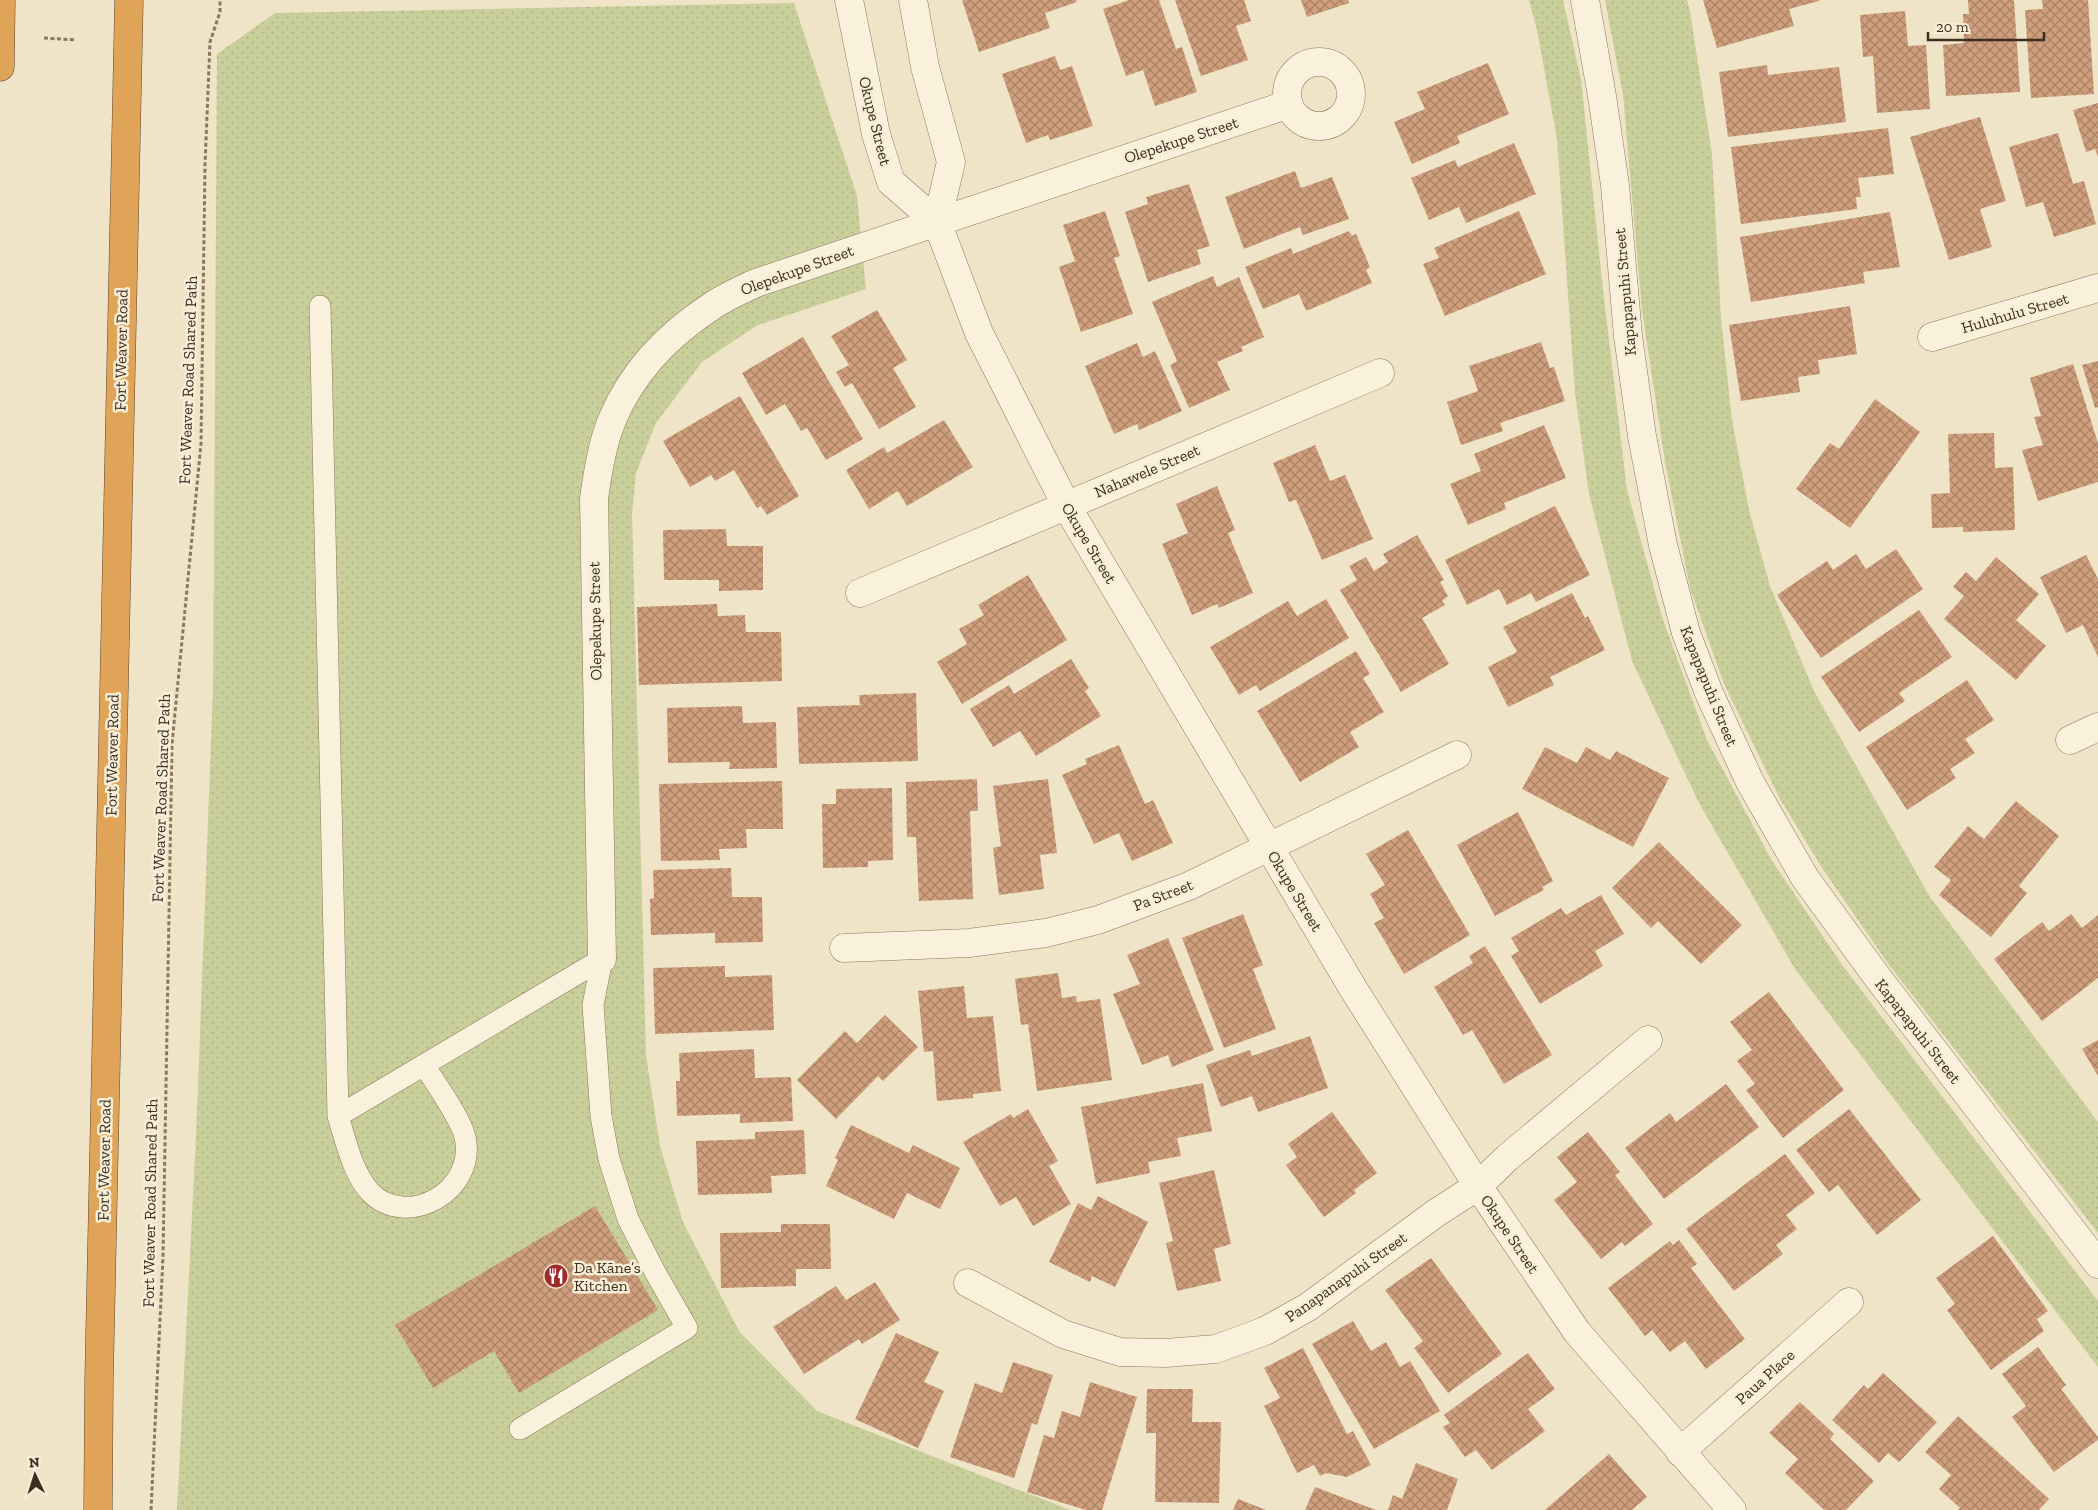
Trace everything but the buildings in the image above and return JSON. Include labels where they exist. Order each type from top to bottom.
[{"type":"highway","points":[[0,67],[1,0]]},
{"type":"highway","name":"Fort Weaver Road","points":[[98,1510],[99,1380],[129,0]]},
{"type":"street","name":"Okupe Street","points":[[849,0],[876,134],[891,182],[937,222],[980,333],[1066,505],[1354,990],[1478,1186],[1577,1332],[1732,1510]]},
{"type":"street","points":[[914,0],[925,67],[951,162],[937,222]]},
{"type":"street","name":"Kapapapuhi Street","points":[[1585,0],[1615,185],[1628,336],[1642,436],[1663,545],[1679,607],[1686,633],[1709,693],[1750,782],[1805,878],[1878,978],[2098,1264]]},
{"type":"street","name":"Olepekupe Street","points":[[602,959],[594,498],[602,456],[612,420],[628,390],[650,358],[680,329],[713,305],[756,283],[1289,104]]},
{"type":"street","name":"Huluhulu Street","points":[[1932,337],[2098,288]]},
{"type":"street","name":"Nahawele Street","points":[[860,593],[1380,373]]},
{"type":"street","points":[[2070,740],[2098,727]]},
{"type":"street","name":"Pa Street","points":[[844,948],[969,943],[1046,933],[1098,920],[1190,886],[1457,755]]},
{"type":"street","name":"Panapanapuhi Street","points":[[968,1284],[1063,1334],[1120,1352],[1166,1353],[1216,1349],[1265,1331],[1308,1307],[1436,1213],[1478,1186],[1507,1158],[1648,1040]]},
{"type":"street","name":"Paua Place","points":[[1680,1452],[1850,1302]]},
{"type":"lane","points":[[320,306],[338,1116],[360,1179],[371,1193],[386,1202],[404,1206],[422,1205],[439,1199],[452,1188],[462,1172],[466,1155],[465,1137],[458,1121],[424,1064]]},
{"type":"lane","points":[[338,1116],[602,959]]},
{"type":"lane","points":[[520,1429],[687,1328],[628,1219],[609,1158],[601,1116],[593,1005],[602,959]]},
{"type":"path","name":"Fort Weaver Road Shared Path","points":[[152,1510],[163,1257],[172,744],[201,444],[205,165],[210,42],[220,12],[220,0]]},
{"type":"path","points":[[44,38],[76,40]]},
{"type":"green space","points":[[1529,0],[1563,0],[1581,79],[1603,290],[1627,490],[1662,617],[1707,740],[1772,861],[1843,966],[2098,1301],[2098,1367],[1795,969],[1700,805],[1632,661],[1589,494],[1575,393],[1557,139],[1537,30]]},
{"type":"green space","points":[[1605,0],[1687,0],[1712,154],[1721,318],[1732,420],[1749,510],[1770,586],[1814,691],[1930,897],[2098,1122],[2098,1233],[1889,965],[1822,868],[1780,799],[1724,684],[1690,588],[1665,462],[1642,310],[1623,95]]},
{"type":"green space","points":[[794,3],[857,196],[866,289],[758,325],[702,362],[656,423],[636,473],[632,513],[646,1055],[660,1146],[683,1222],[739,1331],[817,1411],[1070,1510],[177,1510],[196,1137],[213,690],[217,54],[275,13]]},
{"type":"place","name":"Da Kāne’s Kitchen","points":[[556,1276]]}]
